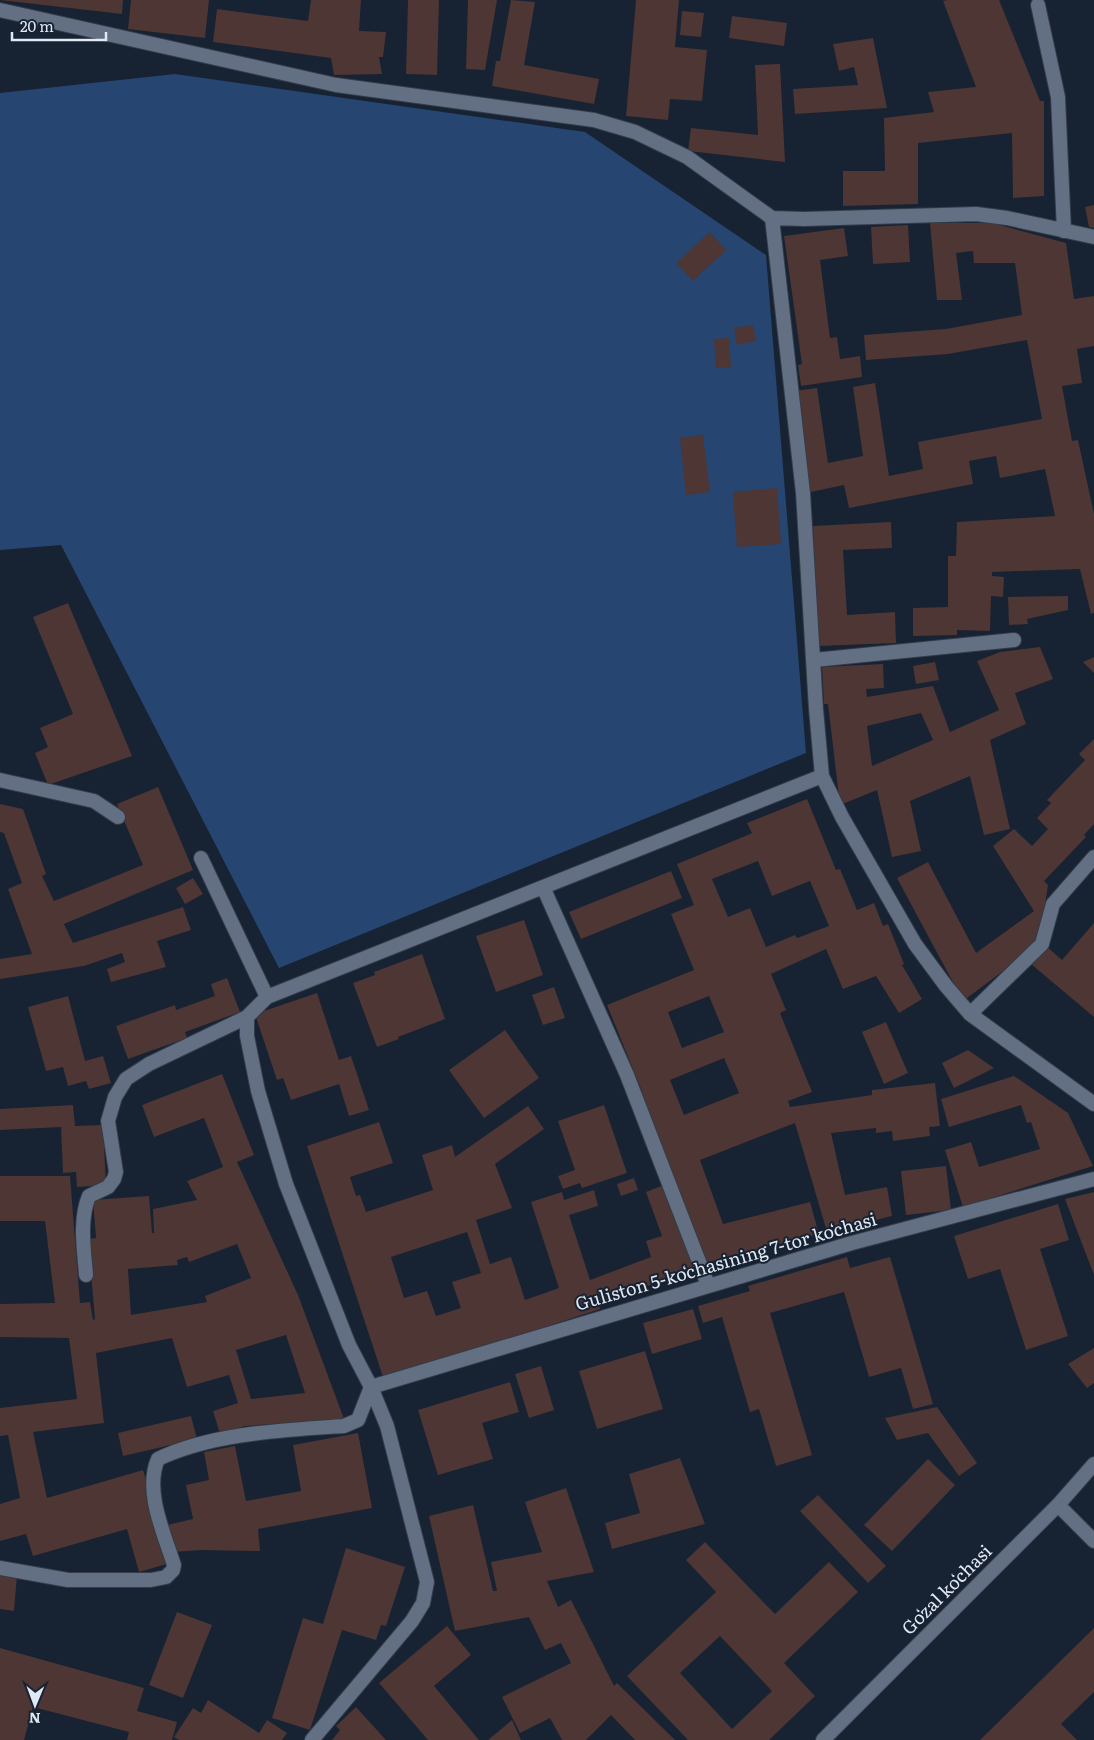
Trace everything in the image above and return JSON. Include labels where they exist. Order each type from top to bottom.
[{"type":"street","points":[[1038,5],[1058,97],[1064,231]]},
{"type":"street","points":[[0,10],[336,86],[594,120],[635,132],[687,157],[772,218],[804,219],[976,214],[1007,218],[1094,237]]},
{"type":"street","points":[[772,218],[803,493],[822,776],[842,817],[915,944],[970,1014],[1094,1104]]},
{"type":"street","points":[[814,660],[1014,640]]},
{"type":"street","points":[[86,1275],[83,1244],[85,1207],[89,1196],[108,1187],[116,1172],[108,1121],[115,1097],[126,1079],[149,1064],[247,1017],[268,997],[822,776]]},
{"type":"street","points":[[0,780],[94,800],[118,817]]},
{"type":"street","points":[[970,1014],[1042,944],[1052,904],[1094,857]]},
{"type":"street","points":[[201,858],[268,997]]},
{"type":"street","points":[[543,887],[626,1075],[708,1285]]},
{"type":"street","points":[[247,1017],[247,1036],[258,1091],[286,1184],[349,1345],[371,1387],[387,1426],[427,1582],[423,1603],[412,1621],[312,1740]]},
{"type":"street","name":"Guliston 5-koʻchasining 7-tor koʻchasi","points":[[371,1387],[852,1243],[1094,1179]]},
{"type":"street","points":[[0,1568],[68,1580],[151,1580],[166,1577],[173,1570],[174,1565],[154,1495],[152,1471],[158,1459],[179,1448],[223,1439],[344,1426],[358,1420],[371,1387]]},
{"type":"street","name":"Goʻzal koʻchasi","points":[[823,1740],[1058,1505],[1094,1464]]},
{"type":"street","points":[[1058,1505],[1094,1541]]},
{"type":"shaded area","points":[[175,74],[585,132],[766,255],[806,753],[279,968],[61,545],[0,550],[0,93]]},
{"type":"building","points":[[0,0],[123,0],[122,14]]},
{"type":"building","points":[[131,0],[209,0],[205,38],[128,29]]},
{"type":"building","points":[[311,0],[361,0],[359,31],[386,32],[383,57],[379,57],[382,74],[334,75],[331,58],[213,42],[217,9],[308,21]]},
{"type":"building","points":[[408,0],[439,0],[437,75],[406,74]]},
{"type":"building","points":[[468,0],[497,0],[485,70],[466,69]]},
{"type":"building","points":[[511,0],[535,2],[524,65],[599,79],[594,104],[492,86],[496,61],[500,61]]},
{"type":"building","points":[[636,0],[679,0],[675,47],[707,50],[702,101],[670,99],[668,120],[626,116]]},
{"type":"building","points":[[999,0],[1040,101],[1044,101],[1044,196],[1013,198],[1012,133],[918,143],[918,204],[843,206],[843,171],[885,171],[884,118],[934,112],[928,92],[976,87],[943,1]]},
{"type":"building","points":[[682,11],[704,13],[701,37],[680,35]]},
{"type":"building","points":[[732,16],[787,23],[784,46],[729,38]]},
{"type":"building","points":[[873,38],[887,108],[795,114],[793,89],[858,85],[854,67],[839,71],[833,44]]},
{"type":"building","points":[[780,64],[785,162],[688,151],[691,128],[758,135],[755,65]]},
{"type":"building","points":[[1094,205],[1094,228],[1089,227],[1085,207]]},
{"type":"building","points":[[930,223],[992,223],[1066,243],[1074,299],[1094,296],[1094,346],[1077,349],[1082,383],[1062,386],[1072,441],[1078,440],[1094,514],[1094,613],[1091,614],[1080,569],[992,572],[992,576],[1004,577],[1003,597],[991,596],[990,631],[957,630],[957,635],[913,636],[913,608],[948,607],[948,556],[956,556],[957,522],[1055,516],[1045,469],[1000,478],[996,456],[969,461],[973,484],[849,508],[844,485],[806,493],[795,391],[817,388],[828,463],[863,456],[853,387],[875,383],[889,476],[923,469],[918,442],[1042,419],[1027,340],[948,354],[866,360],[864,335],[946,329],[1022,315],[1015,263],[974,263],[973,251],[956,253],[962,300],[937,300]]},
{"type":"building","points":[[908,225],[910,262],[873,264],[871,227]]},
{"type":"building","points":[[844,228],[848,256],[820,260],[830,338],[837,337],[840,359],[860,356],[862,377],[801,386],[798,365],[802,364],[784,236]]},
{"type":"building","points":[[710,232],[726,250],[693,281],[676,263]]},
{"type":"building","points":[[753,325],[756,341],[737,345],[734,328]]},
{"type":"building","points":[[729,338],[731,367],[716,368],[714,339]]},
{"type":"building","points":[[703,435],[710,492],[686,495],[680,438]]},
{"type":"building","points":[[777,488],[781,544],[737,547],[733,492]]},
{"type":"building","points":[[891,522],[892,548],[843,550],[847,615],[895,612],[896,643],[818,646],[813,526]]},
{"type":"building","points":[[1068,596],[1068,610],[1027,619],[1028,624],[1009,625],[1008,597]]},
{"type":"building","points":[[68,603],[132,756],[48,785],[35,753],[48,747],[40,728],[73,714],[33,617]]},
{"type":"building","points":[[1040,647],[1053,679],[1015,693],[1026,724],[990,740],[1010,829],[984,835],[970,776],[910,801],[921,851],[892,857],[877,790],[840,805],[828,704],[824,704],[822,667],[883,664],[884,688],[866,689],[867,697],[933,686],[950,732],[999,710],[977,661],[1000,652]],"holes":[[[921,713],[933,740],[872,766],[867,726]]]},
{"type":"building","points":[[1094,657],[1094,673],[1083,662]]},
{"type":"building","points":[[935,662],[939,680],[916,684],[913,666]]},
{"type":"building","points":[[1094,739],[1094,824],[1084,835],[1086,837],[1044,881],[1048,885],[1039,944],[963,1001],[897,878],[928,862],[976,953],[1034,911],[993,846],[1014,829],[1032,846],[1048,829],[1037,818],[1051,803],[1047,800],[1085,760],[1079,754]]},
{"type":"building","points":[[158,787],[193,870],[64,924],[73,943],[183,907],[191,930],[157,941],[166,967],[111,982],[107,969],[125,962],[122,953],[84,966],[0,979],[0,959],[32,954],[8,889],[22,883],[4,833],[0,832],[0,804],[23,809],[46,874],[42,876],[54,901],[143,865],[117,804]]},
{"type":"building","points":[[807,799],[836,870],[840,869],[857,910],[874,903],[883,926],[888,924],[904,964],[902,965],[922,999],[899,1013],[876,976],[843,989],[826,949],[771,974],[786,1010],[780,1013],[812,1092],[788,1101],[790,1107],[872,1095],[872,1090],[935,1083],[940,1126],[929,1127],[930,1136],[893,1141],[892,1131],[876,1133],[876,1128],[831,1133],[845,1195],[887,1187],[892,1216],[827,1232],[795,1123],[700,1160],[723,1224],[810,1202],[819,1234],[704,1263],[636,1093],[642,1091],[607,1005],[694,970],[671,914],[694,905],[677,864],[752,833],[747,823]],"holes":[[[758,861],[772,896],[810,881],[829,926],[797,938],[795,935],[766,947],[750,908],[728,917],[712,879]],[[709,996],[724,1032],[682,1048],[668,1012]],[[724,1058],[739,1093],[684,1115],[670,1080]]]},
{"type":"building","points":[[671,871],[682,898],[581,939],[569,912]]},
{"type":"building","points":[[193,878],[203,894],[185,904],[176,888]]},
{"type":"building","points":[[524,920],[543,975],[496,992],[476,936]]},
{"type":"building","points":[[1094,923],[1094,1017],[1031,964],[1046,946],[1062,960]]},
{"type":"building","points":[[422,954],[445,1019],[377,1047],[353,983],[375,975],[374,972]]},
{"type":"building","points":[[227,978],[240,1012],[185,1032],[187,1038],[128,1059],[116,1026],[175,1005],[176,1010],[215,996],[211,984]]},
{"type":"building","points":[[554,987],[565,1018],[543,1025],[532,995]]},
{"type":"building","points":[[317,993],[339,1060],[351,1056],[369,1110],[349,1116],[339,1084],[291,1100],[283,1078],[277,1080],[255,1014]]},
{"type":"building","points":[[68,996],[85,1061],[103,1056],[111,1083],[89,1089],[86,1081],[68,1086],[63,1067],[46,1071],[28,1007]]},
{"type":"building","points":[[886,1022],[908,1073],[884,1084],[862,1032]]},
{"type":"building","points":[[505,1030],[539,1078],[484,1118],[449,1070]]},
{"type":"building","points":[[968,1050],[994,1068],[954,1088],[942,1063]]},
{"type":"building","points":[[222,1074],[254,1155],[237,1162],[298,1295],[344,1419],[245,1426],[220,1434],[213,1411],[238,1403],[229,1375],[187,1387],[172,1338],[96,1353],[104,1423],[33,1432],[47,1498],[143,1470],[170,1563],[139,1572],[127,1529],[33,1556],[26,1534],[0,1541],[0,1504],[20,1498],[8,1435],[0,1436],[0,1408],[77,1399],[69,1338],[0,1337],[0,1304],[55,1303],[45,1221],[0,1221],[0,1176],[70,1176],[80,1303],[90,1302],[93,1320],[95,1319],[88,1239],[96,1238],[93,1200],[149,1196],[152,1233],[154,1233],[153,1209],[197,1200],[187,1181],[223,1167],[204,1118],[154,1137],[142,1105]],"holes":[[[237,1244],[251,1278],[205,1296],[207,1302],[131,1315],[128,1269],[178,1265],[177,1260],[187,1257],[189,1262]],[[286,1335],[305,1393],[251,1399],[236,1350]]]},
{"type":"building","points":[[1014,1076],[1068,1113],[1093,1166],[963,1207],[945,1150],[971,1142],[979,1167],[1040,1149],[1031,1122],[1027,1123],[1021,1105],[949,1127],[941,1099]]},
{"type":"building","points":[[73,1105],[75,1126],[103,1125],[106,1185],[77,1187],[76,1172],[63,1173],[61,1127],[0,1130],[0,1109]]},
{"type":"building","points":[[604,1105],[627,1173],[582,1188],[580,1183],[563,1189],[558,1176],[575,1170],[558,1121]]},
{"type":"building","points":[[528,1106],[544,1129],[495,1164],[512,1208],[476,1220],[490,1264],[511,1257],[525,1300],[559,1288],[531,1202],[562,1192],[564,1200],[594,1190],[598,1206],[569,1215],[590,1280],[651,1257],[646,1241],[662,1236],[646,1192],[669,1183],[699,1266],[599,1305],[600,1309],[384,1380],[307,1146],[379,1122],[393,1163],[350,1177],[356,1196],[360,1195],[366,1212],[433,1190],[422,1155],[452,1145],[455,1157]],"holes":[[[467,1232],[481,1273],[452,1282],[461,1308],[436,1316],[427,1291],[404,1298],[391,1257]]]},
{"type":"building","points":[[946,1166],[951,1210],[906,1215],[901,1171]]},
{"type":"building","points":[[634,1178],[638,1190],[621,1196],[617,1184]]},
{"type":"building","points":[[1094,1192],[1094,1275],[1065,1199]]},
{"type":"building","points":[[1058,1204],[1069,1240],[1040,1249],[1068,1336],[1026,1350],[1000,1269],[968,1279],[954,1236]]},
{"type":"building","points":[[847,1257],[850,1268],[890,1257],[933,1404],[913,1409],[901,1368],[869,1377],[844,1292],[770,1313],[812,1455],[776,1466],[759,1409],[750,1412],[722,1317],[703,1323],[698,1306],[750,1291],[748,1286]]},
{"type":"building","points":[[693,1309],[702,1339],[652,1354],[643,1323]]},
{"type":"building","points":[[1094,1348],[1094,1383],[1087,1388],[1068,1364]]},
{"type":"building","points":[[645,1351],[663,1409],[597,1429],[579,1371]]},
{"type":"building","points":[[541,1366],[554,1410],[529,1418],[515,1374]]},
{"type":"building","points":[[510,1382],[519,1412],[482,1423],[493,1459],[438,1475],[418,1410]]},
{"type":"building","points":[[937,1407],[977,1463],[959,1476],[928,1433],[897,1440],[885,1418]]},
{"type":"building","points":[[191,1416],[197,1439],[123,1456],[118,1433]]},
{"type":"building","points":[[358,1433],[372,1508],[258,1529],[260,1551],[201,1550],[172,1552],[167,1525],[193,1519],[186,1485],[209,1480],[204,1452],[235,1446],[246,1501],[301,1491],[293,1445]]},
{"type":"building","points":[[680,1458],[705,1524],[612,1549],[605,1523],[640,1513],[629,1474]]},
{"type":"building","points":[[928,1459],[955,1485],[892,1551],[864,1525]]},
{"type":"building","points":[[566,1488],[594,1572],[547,1581],[558,1607],[571,1600],[614,1686],[617,1683],[675,1740],[635,1740],[611,1715],[586,1740],[562,1740],[550,1718],[520,1733],[502,1697],[571,1663],[561,1643],[545,1650],[529,1617],[455,1631],[429,1516],[473,1505],[493,1591],[497,1591],[491,1562],[542,1552],[525,1502]]},
{"type":"building","points":[[818,1495],[886,1566],[868,1583],[800,1511]]},
{"type":"building","points":[[705,1542],[775,1614],[829,1562],[858,1592],[784,1663],[815,1696],[769,1740],[688,1740],[627,1676],[716,1592],[686,1560]],"holes":[[[720,1636],[772,1691],[732,1729],[680,1673]]]},
{"type":"building","points":[[346,1548],[405,1567],[386,1626],[381,1625],[376,1640],[342,1630],[310,1730],[272,1718],[303,1618],[323,1624]]},
{"type":"building","points":[[0,1573],[17,1576],[14,1611],[0,1609]]},
{"type":"building","points":[[177,1612],[212,1625],[183,1698],[149,1685]]},
{"type":"building","points":[[447,1626],[471,1655],[434,1686],[479,1740],[428,1740],[379,1683]]},
{"type":"building","points":[[1094,1628],[1094,1692],[1061,1724],[1077,1740],[980,1740]]},
{"type":"building","points":[[0,1648],[144,1688],[137,1711],[177,1722],[172,1740],[127,1740],[129,1732],[33,1707],[24,1740],[0,1740]]},
{"type":"building","points":[[208,1700],[259,1733],[267,1720],[287,1733],[282,1740],[179,1740],[174,1737],[193,1708],[201,1713]]},
{"type":"building","points":[[356,1707],[386,1740],[332,1740],[340,1730],[336,1726]]},
{"type":"building","points":[[512,1720],[521,1740],[488,1740]]}]
